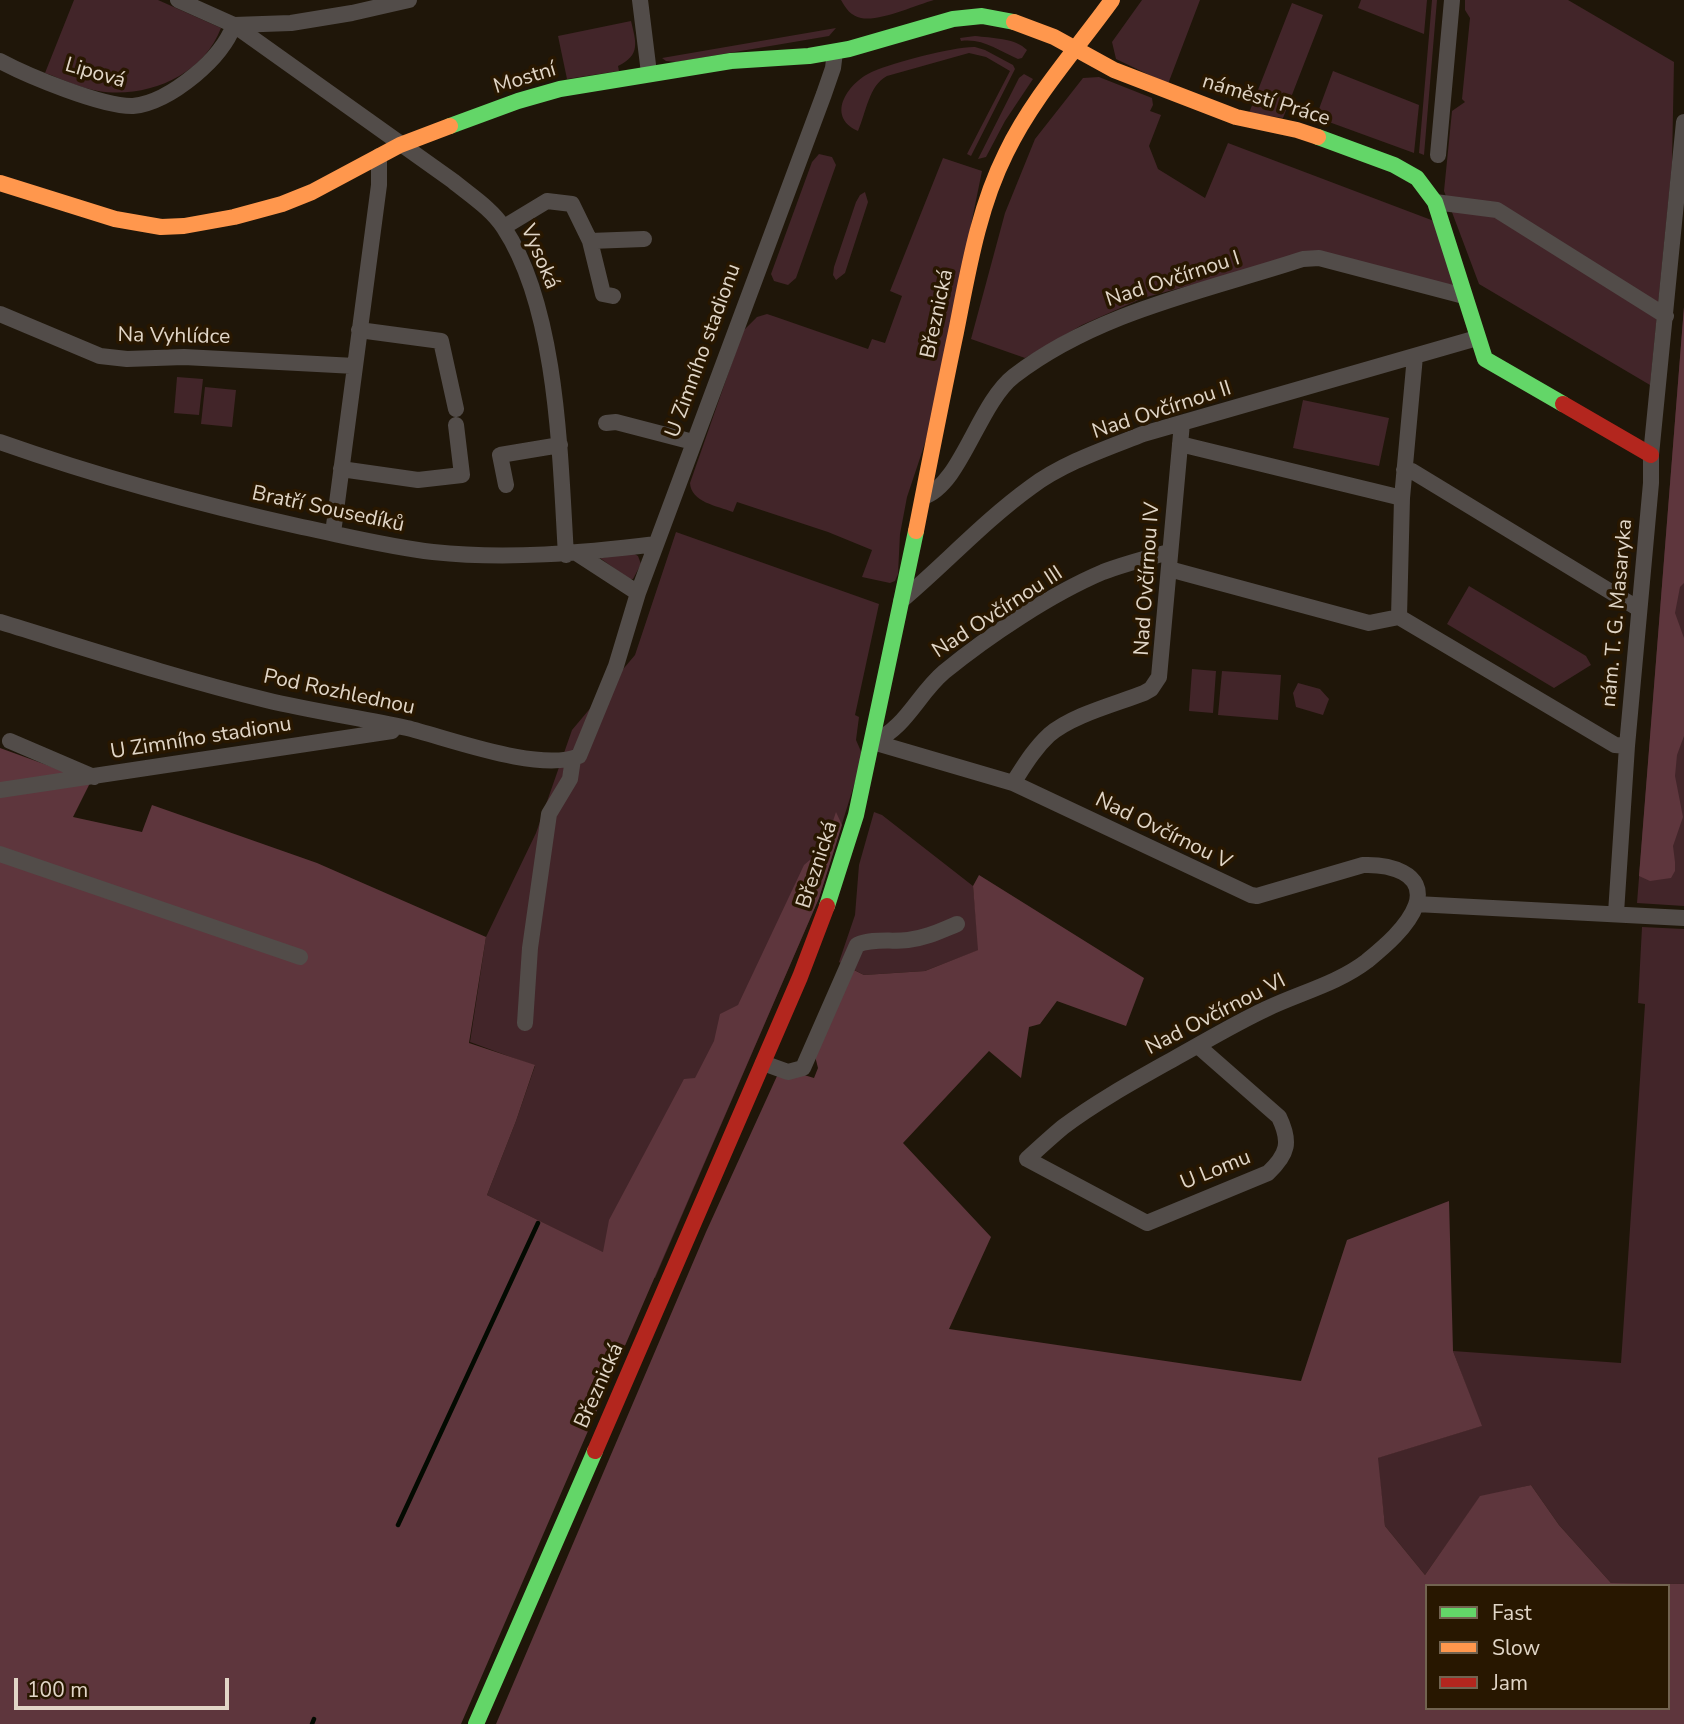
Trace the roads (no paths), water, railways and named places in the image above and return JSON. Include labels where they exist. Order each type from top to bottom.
[{"type":"street","points":[[178,0],[234,25],[291,23],[409,0]]},
{"type":"street","points":[[640,0],[649,73]]},
{"type":"street","name":"Březnická","points":[[476,1724],[763,1063],[829,902],[856,815],[873,742],[973,251],[988,197],[1017,134],[1112,0]]},
{"type":"street","points":[[1438,155],[1452,0]]},
{"type":"street","name":"Mostní","points":[[0,183],[115,219],[161,227],[184,226],[282,204],[312,192],[400,145],[538,95],[649,73],[731,61],[835,52],[861,47],[953,19],[982,16],[1020,23],[1076,49]]},
{"type":"street","name":"Lipová","points":[[7,65],[60,87],[117,105],[134,106],[172,92],[195,75],[222,49],[234,25]]},
{"type":"street","name":"Vysoká","points":[[234,25],[453,181],[480,202],[504,227],[531,281],[546,340],[572,554]]},
{"type":"street","name":"náměstí Práce","points":[[1076,49],[1114,70],[1236,117],[1297,130],[1394,165],[1417,178],[1435,202]]},
{"type":"street","name":"U Zimního stadionu","points":[[573,759],[579,756],[584,748],[616,666],[638,593],[824,94],[834,65],[835,52]]},
{"type":"street","name":"nám. T. G. Masaryka","points":[[1616,913],[1651,455],[1684,122]]},
{"type":"street","points":[[333,533],[379,185],[379,156]]},
{"type":"street","points":[[504,227],[547,201],[572,204],[590,242],[603,294],[613,296]]},
{"type":"street","points":[[1651,455],[1485,359],[1476,338],[1435,202],[1497,210],[1666,316]]},
{"type":"street","points":[[590,242],[644,239]]},
{"type":"street","name":"Nad Ovčírnou I","points":[[923,497],[936,491],[950,475],[985,411],[1005,384],[1075,339],[1136,310],[1303,259],[1319,258],[1464,296]]},
{"type":"street","name":"Na Vyhlídce","points":[[0,314],[100,356],[127,359],[184,357],[355,366]]},
{"type":"street","points":[[341,469],[418,480],[462,475],[456,417],[441,341],[359,330]]},
{"type":"street","name":"Nad Ovčírnou II","points":[[901,601],[993,516],[1033,485],[1106,448],[1143,434],[1476,338]]},
{"type":"street","points":[[1399,617],[1402,498],[1415,356]]},
{"type":"street","points":[[606,423],[616,422],[693,442]]},
{"type":"street","name":"Nad Ovčírnou IV","points":[[1013,783],[1037,748],[1056,730],[1093,712],[1144,693],[1156,683],[1162,670],[1169,552],[1182,423]]},
{"type":"street","name":"Bratří Sousedíků","points":[[0,442],[157,492],[333,533],[435,552],[522,556],[572,554],[656,544]]},
{"type":"street","points":[[1180,444],[1402,498]]},
{"type":"street","points":[[506,485],[499,455],[560,446]]},
{"type":"street","points":[[1404,470],[1412,471],[1639,609]]},
{"type":"street","name":"Nad Ovčírnou III","points":[[873,742],[895,730],[924,691],[948,669],[1045,602],[1103,572],[1169,552]]},
{"type":"street","points":[[572,554],[638,593]]},
{"type":"street","points":[[1170,569],[1369,622],[1399,617],[1615,745],[1627,746]]},
{"type":"street","name":"Pod Rozhlednou","points":[[0,622],[167,674],[267,701],[408,729],[518,757],[573,759]]},
{"type":"street","name":"U Zimního stadionu","points":[[0,790],[408,729]]},
{"type":"street","points":[[10,741],[94,777]]},
{"type":"street","name":"Nad Ovčírnou V","points":[[873,742],[1013,783],[1244,893],[1258,895],[1363,865],[1379,865],[1411,877],[1417,888],[1416,904]]},
{"type":"street","points":[[525,1023],[530,948],[549,814],[570,779],[573,759]]},
{"type":"street","points":[[0,854],[300,957]]},
{"type":"street","points":[[1416,904],[1684,918]]},
{"type":"street","name":"Nad Ovčírnou VI","points":[[1027,1159],[1074,1120],[1118,1091],[1266,1009],[1335,980],[1364,963],[1390,941],[1416,904]]},
{"type":"street","points":[[763,1063],[788,1072],[803,1068],[857,945],[863,942],[929,936],[957,924]]},
{"type":"street","name":"U Lomu","points":[[1027,1159],[1147,1223],[1268,1173],[1283,1157],[1286,1145],[1286,1132],[1279,1117],[1198,1046]]},
{"type":"waterway","points":[[398,1525],[538,1223]]},
{"type":"waterway","points":[[312,1724],[314,1719]]}]
